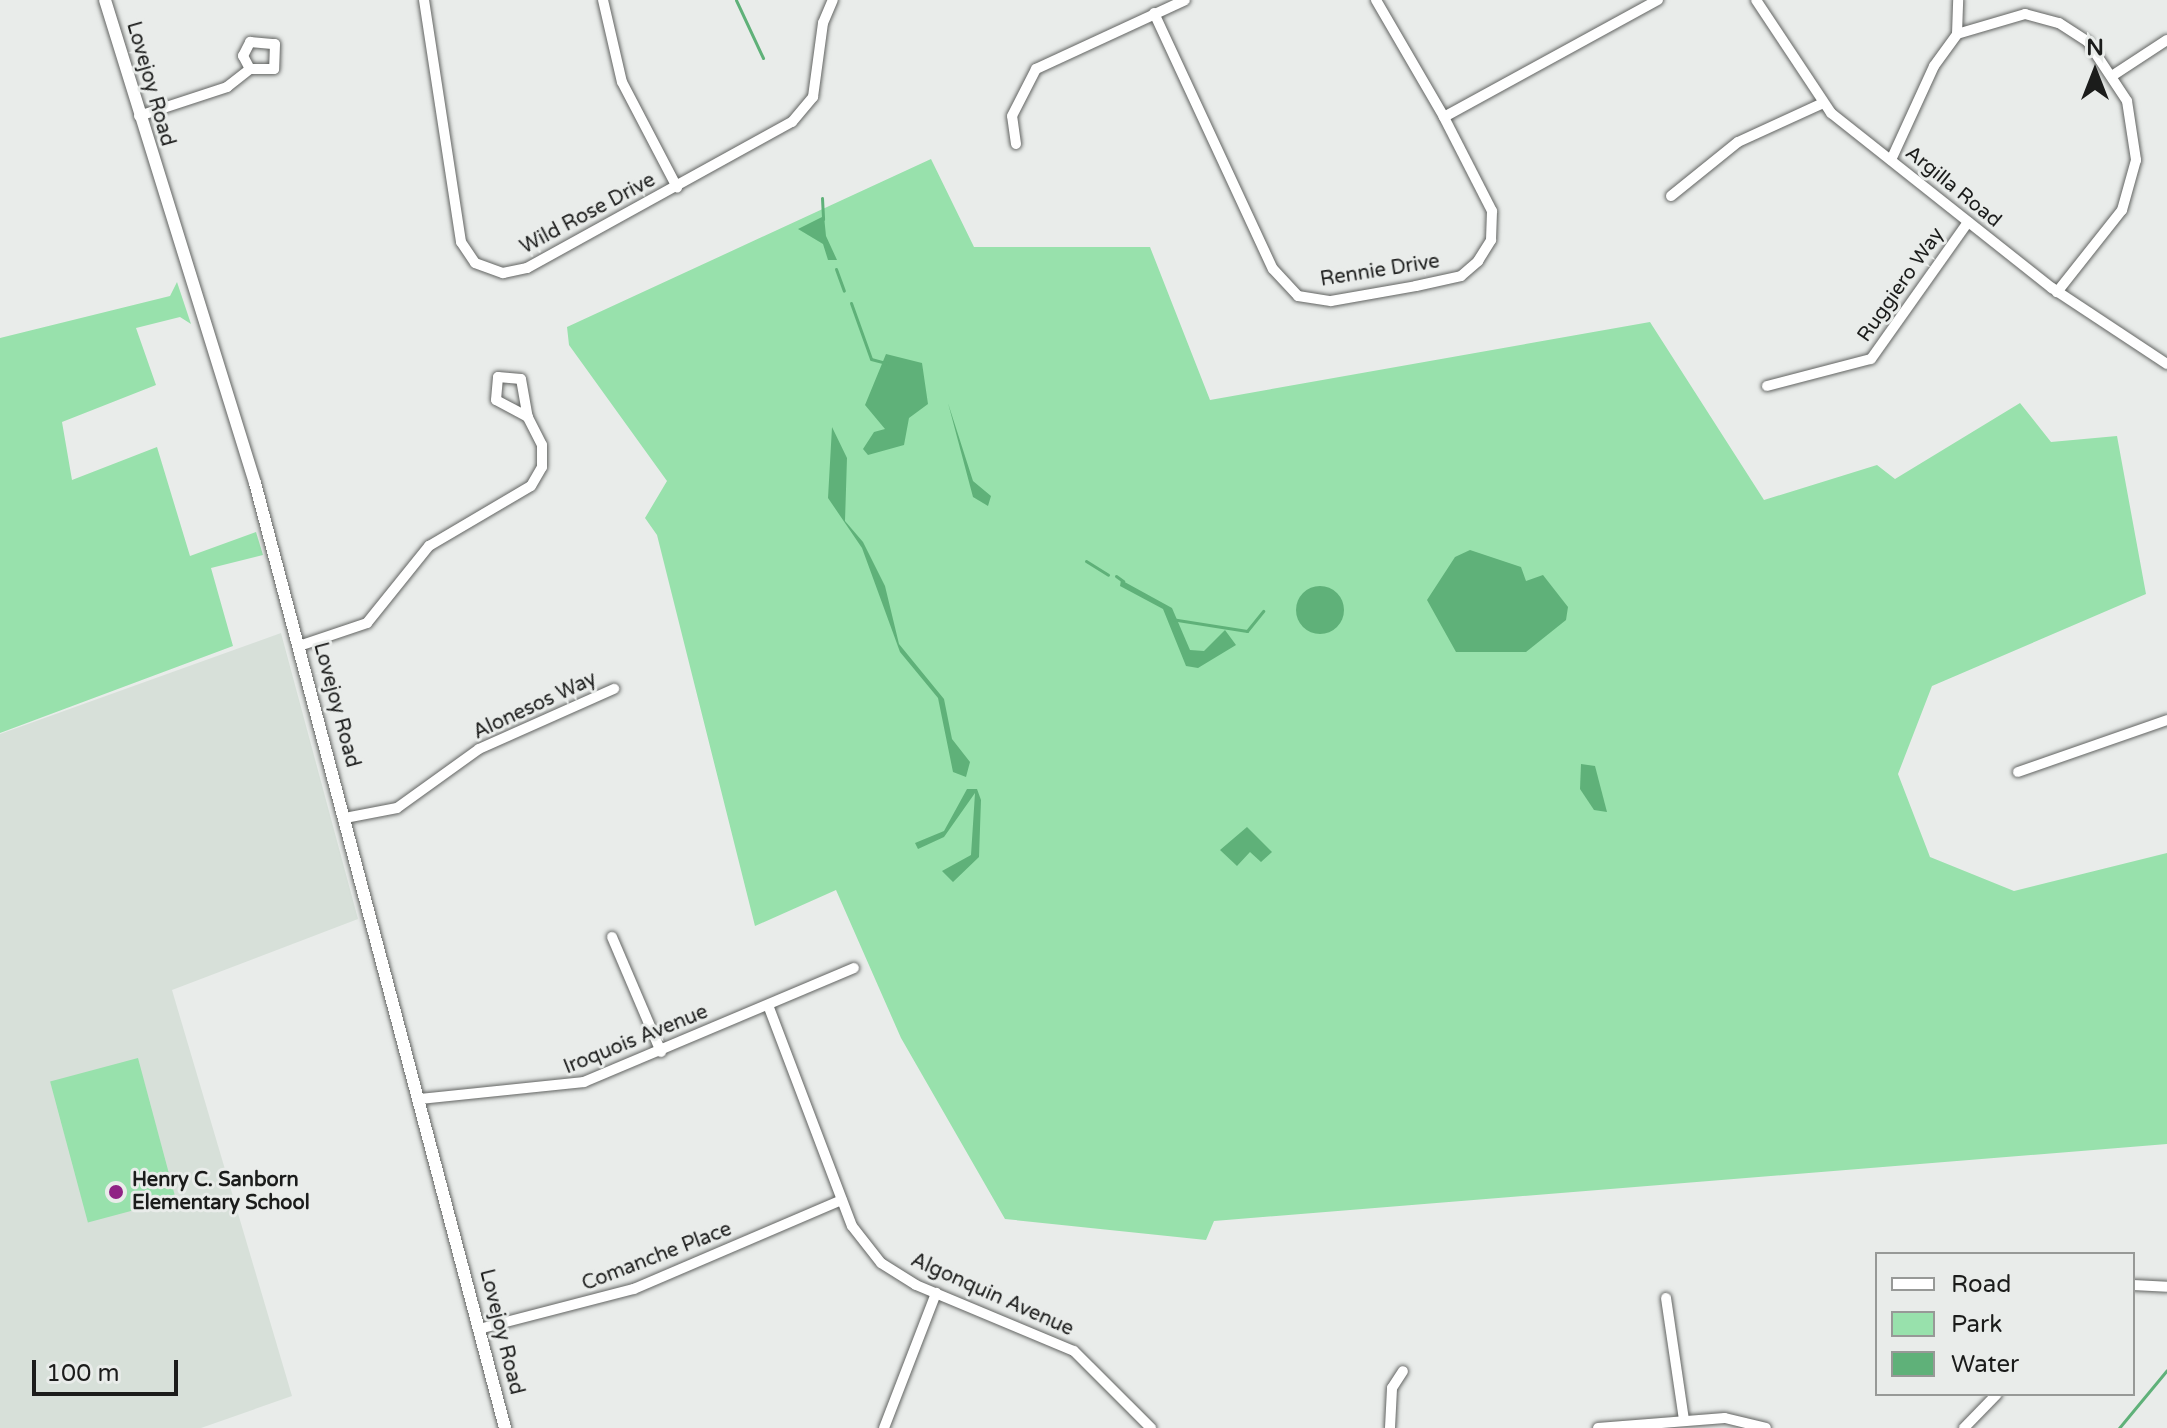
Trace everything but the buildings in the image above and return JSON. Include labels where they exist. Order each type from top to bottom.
[{"type":"main road","name":"Lovejoy Road","points":[[105,0],[299,646],[505,1428]]},
{"type":"street","name":"Wild Rose Drive","points":[[424,0],[456,217],[475,263],[503,273],[527,268],[769,137],[808,105],[833,0]]},
{"type":"street","points":[[603,0],[622,82],[677,187]]},
{"type":"street","points":[[1016,144],[1011,122],[1029,75],[1185,0]]},
{"type":"street","name":"Rennie Drive","points":[[1154,13],[1273,269],[1298,296],[1331,301],[1461,276],[1478,261],[1491,240],[1492,211],[1444,117],[1376,0]]},
{"type":"street","points":[[1444,117],[1658,0]]},
{"type":"street","name":"Argilla Road","points":[[1756,0],[1823,103],[2057,292],[2167,364]]},
{"type":"street","points":[[1891,160],[1957,34],[1958,0]]},
{"type":"street","points":[[1957,34],[1997,17],[2037,15],[2080,35],[2115,74],[2136,136],[2131,186],[2115,221],[2057,292]]},
{"type":"street","points":[[2115,74],[2167,40]]},
{"type":"street","points":[[139,116],[221,91],[250,69]]},
{"type":"street","points":[[1671,196],[1738,142],[1823,103]]},
{"type":"street","name":"Ruggiero Way","points":[[1767,386],[1871,359],[1968,222]]},
{"type":"street","points":[[299,646],[367,623],[429,546],[531,486],[544,452],[528,417],[521,379],[498,377],[496,400],[528,417]]},
{"type":"street","name":"Alonesos Way","points":[[345,818],[397,808],[479,749],[614,689]]},
{"type":"street","points":[[2018,772],[2167,720]]},
{"type":"street","points":[[612,937],[661,1052]]},
{"type":"street","name":"Iroquois Avenue","points":[[420,1099],[565,1088],[661,1052],[854,968]]},
{"type":"street","name":"Algonquin Avenue","points":[[768,1005],[842,1200],[881,1263],[936,1293],[1074,1351],[1151,1428]]},
{"type":"street","name":"Comanche Place","points":[[479,1329],[634,1289],[842,1200]]},
{"type":"street","points":[[2135,1285],[2167,1287]]},
{"type":"street","points":[[884,1428],[936,1293]]},
{"type":"street","points":[[1666,1298],[1684,1420]]},
{"type":"street","points":[[1390,1428],[1392,1388],[1403,1371]]},
{"type":"street","points":[[1964,1428],[1995,1396]]},
{"type":"street","points":[[1598,1428],[1737,1418],[1766,1428]]},
{"type":"shaded area","name":"Henry C. Sanborn Elementary School","points":[[281,633],[358,919],[172,990],[292,1396],[201,1428],[0,1428],[0,734]]},
{"type":"green space","points":[[931,159],[974,247],[1150,247],[1210,400],[1650,322],[1764,500],[1877,465],[1895,479],[2020,403],[2051,442],[2117,436],[2146,594],[1932,686],[1898,774],[1930,857],[2014,891],[2167,853],[2167,1144],[1214,1221],[1206,1240],[1005,1219],[901,1038],[836,890],[755,926],[657,535],[645,518],[667,481],[569,345],[567,327]]},
{"type":"green space","points":[[177,282],[191,324],[180,317],[136,328],[156,385],[62,422],[72,480],[157,447],[190,556],[256,532],[263,555],[211,568],[233,646],[0,733],[0,338],[170,296]]},
{"type":"green space","points":[[138,1058],[176,1199],[88,1223],[50,1082]]},
{"type":"water","points":[[824,216],[826,236],[837,260],[828,260],[823,244],[798,229]]},
{"type":"water","points":[[886,354],[922,363],[928,404],[909,418],[904,445],[868,455],[863,449],[874,432],[885,429],[865,405]]},
{"type":"water","points":[[948,403],[973,481],[991,496],[988,506],[973,497]]},
{"type":"water","points":[[832,427],[847,458],[845,521],[863,542],[885,586],[899,644],[944,699],[952,739],[970,762],[966,777],[953,772],[938,698],[900,652],[862,548],[828,498]]},
{"type":"water","points":[[1470,550],[1521,567],[1526,581],[1543,575],[1568,607],[1566,620],[1526,652],[1456,652],[1427,600],[1455,557]]},
{"type":"water","points":[[1121,580],[1172,608],[1190,650],[1204,651],[1225,630],[1236,645],[1198,668],[1186,666],[1163,609],[1120,586]]},
{"type":"water","points":[[1320,586],[1337,593],[1344,610],[1337,627],[1320,634],[1303,627],[1296,610],[1303,593]]},
{"type":"water","points":[[1581,764],[1595,766],[1607,812],[1594,810],[1580,789]]},
{"type":"water","points":[[967,789],[977,789],[981,800],[979,857],[953,882],[942,871],[971,855],[975,793],[944,837],[918,849],[915,843],[944,831]]},
{"type":"water","points":[[1247,827],[1272,852],[1261,862],[1250,852],[1237,866],[1220,850]]},
{"type":"waterway","points":[[736,0],[763,58]]},
{"type":"waterway","points":[[822,198],[823,219]]},
{"type":"waterway","points":[[836,269],[844,291]]},
{"type":"waterway","points":[[851,303],[871,359],[886,363]]},
{"type":"waterway","points":[[1086,561],[1108,575]]},
{"type":"waterway","points":[[1116,576],[1123,581]]},
{"type":"waterway","points":[[1171,619],[1247,631],[1263,611]]},
{"type":"waterway","points":[[2119,1428],[2167,1370]]},
{"type":"place","name":"Henry C. Sanborn Elementary School","points":[[116,1192]]}]
